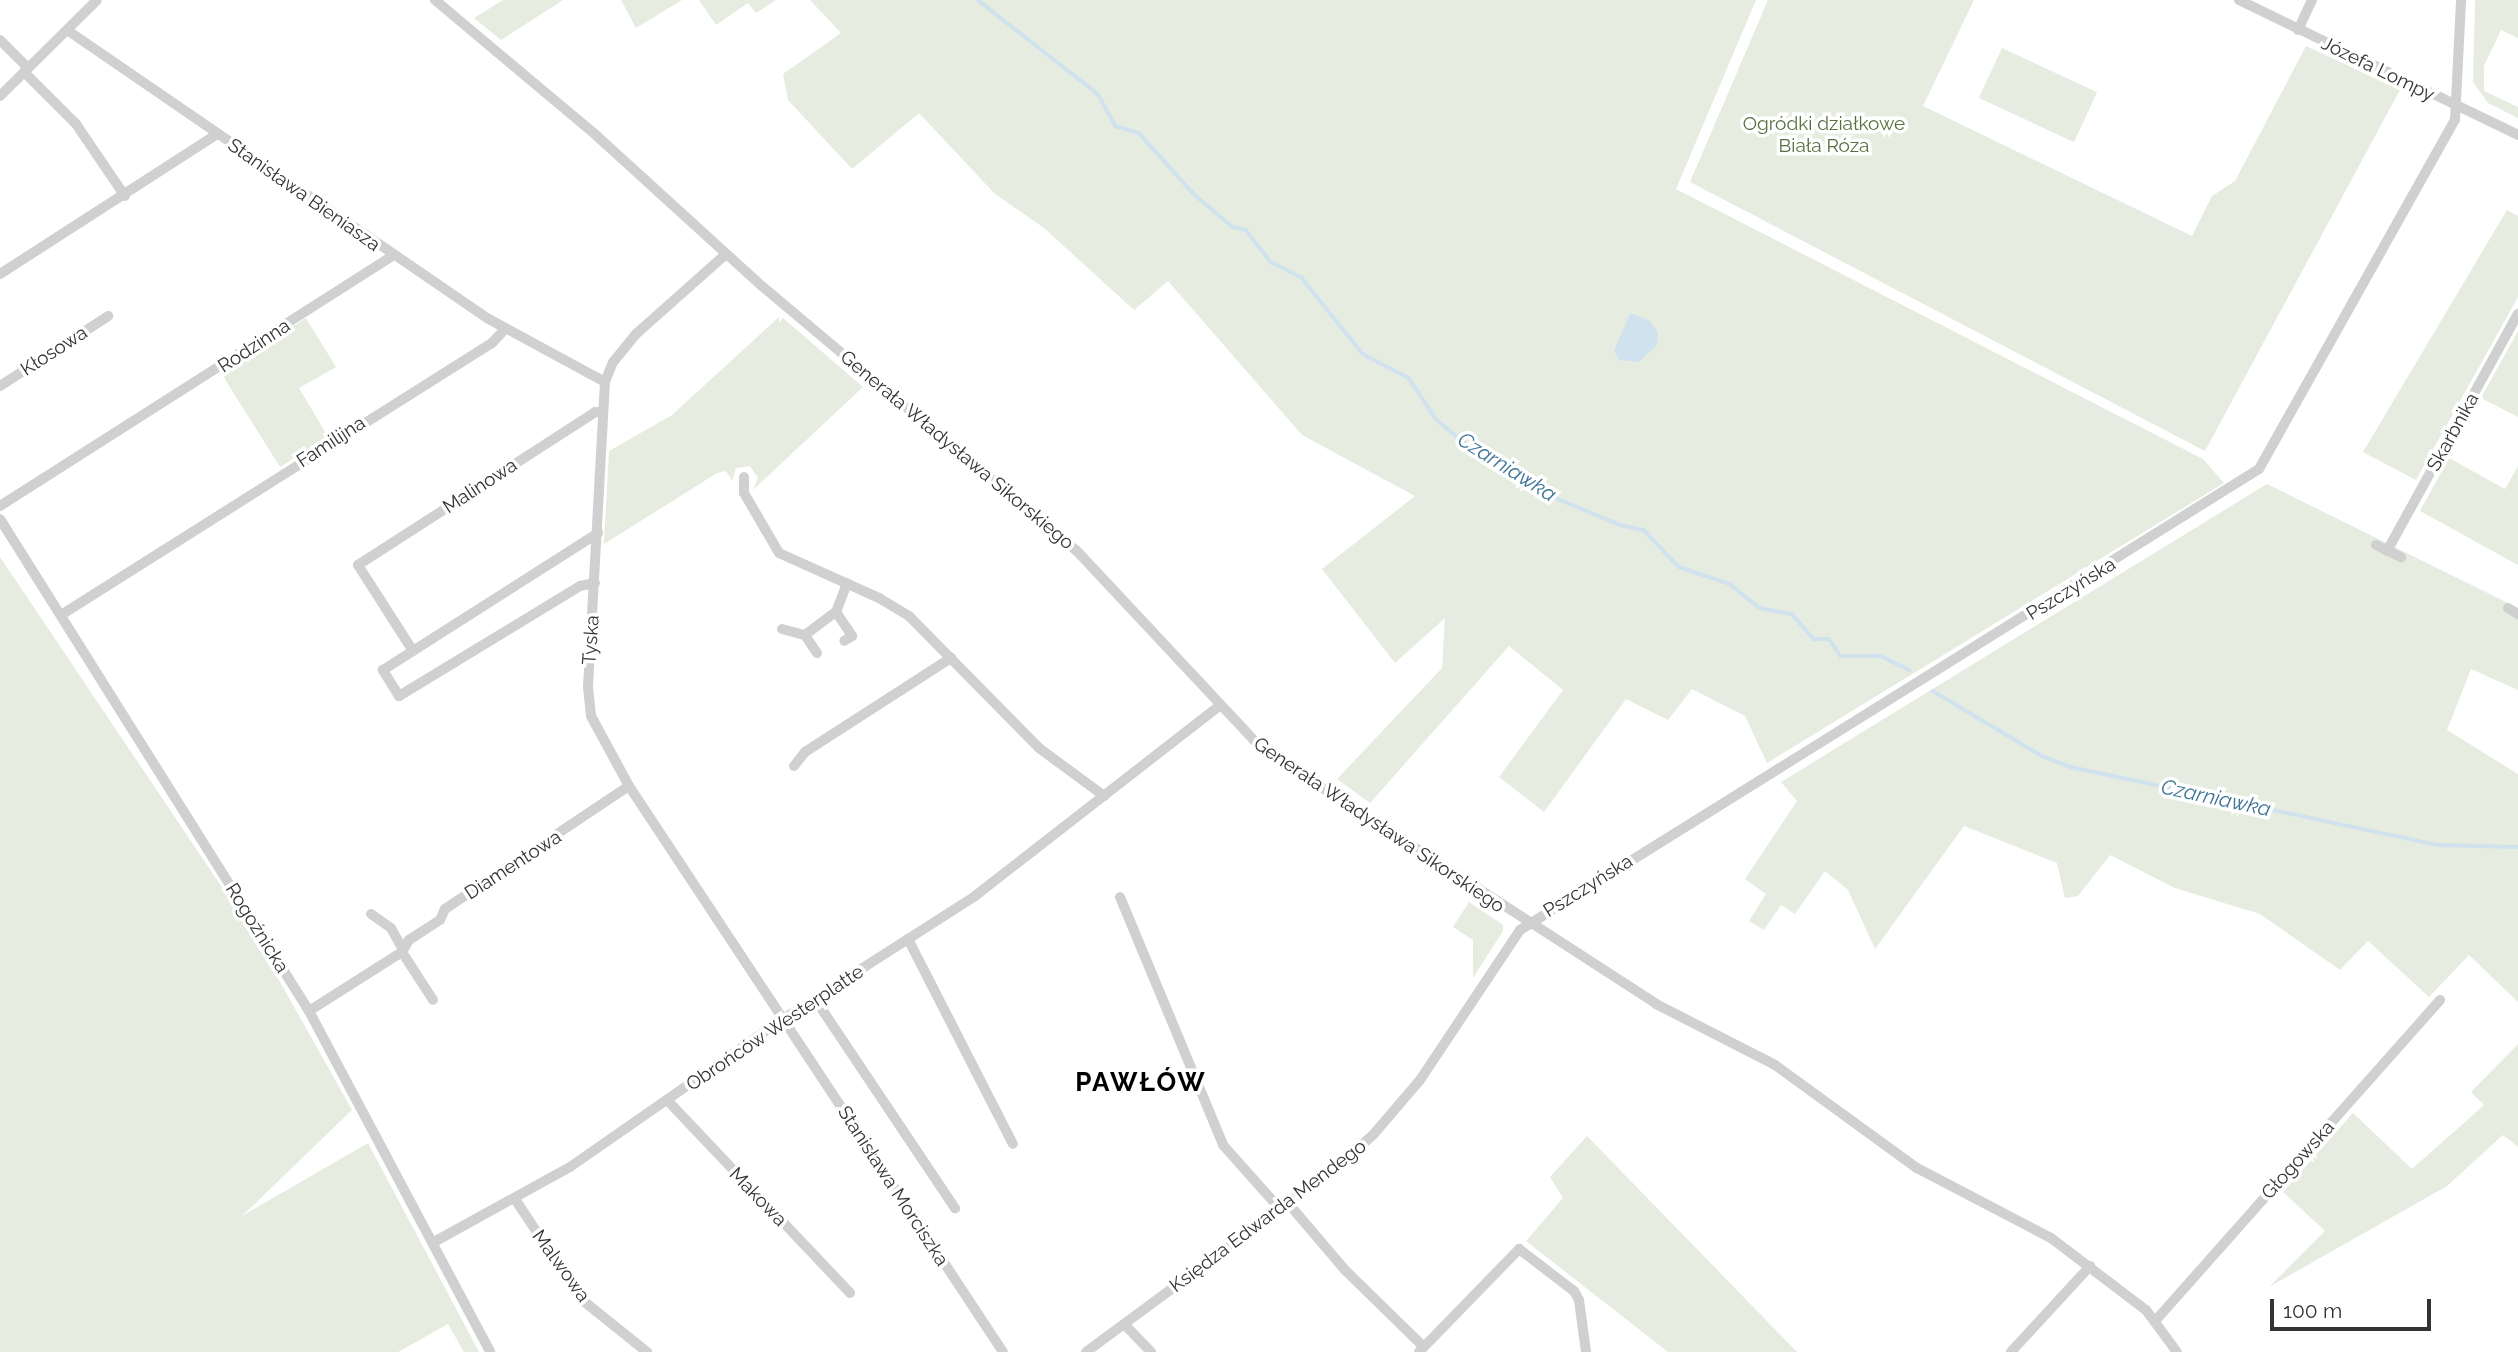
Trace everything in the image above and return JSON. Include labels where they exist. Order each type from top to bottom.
[{"type":"street","points":[[0,96],[97,0]]},
{"type":"street","name":"Generała Władysława Sikorskiego","points":[[435,0],[598,137],[726,254],[1076,550],[1219,706],[1276,759],[1528,924],[1672,1014],[1775,1065],[1917,1168],[2041,1232],[2090,1266],[2155,1320],[2177,1352]]},
{"type":"street","name":"Józefa Lompy","points":[[2239,0],[2518,135]]},
{"type":"street","points":[[2298,30],[2312,0]]},
{"type":"street","points":[[2459,107],[2461,0]]},
{"type":"street","name":"Stanisława Bieniasza","points":[[67,30],[392,256]]},
{"type":"street","points":[[0,40],[76,124],[125,196]]},
{"type":"street","name":"Pszczyńska","points":[[1528,924],[2254,474],[2288,424],[2459,107]]},
{"type":"street","name":"Stanisława Bieniasza","points":[[0,274],[217,135]]},
{"type":"street","name":"Tyska","points":[[726,254],[622,349],[605,382],[589,704],[596,728],[629,786],[783,1019]]},
{"type":"street","points":[[392,256],[505,329],[605,382]]},
{"type":"street","name":"Rodzinna","points":[[0,506],[392,256]]},
{"type":"street","name":"Skarbnika","points":[[2387,551],[2518,314]]},
{"type":"street","name":"Kłosowa","points":[[0,386],[108,316]]},
{"type":"street","name":"Familijna","points":[[61,615],[492,342],[505,329]]},
{"type":"street","name":"Malinowa","points":[[413,651],[358,565],[595,412],[603,412]]},
{"type":"street","points":[[744,477],[744,493],[779,553],[847,583],[909,617],[1039,748],[1104,796]]},
{"type":"street","name":"Rogoźnicka","points":[[0,519],[309,1011],[434,1242],[490,1352]]},
{"type":"street","points":[[595,583],[580,586],[400,696],[383,670],[598,533]]},
{"type":"street","points":[[2376,545],[2401,557]]},
{"type":"street","points":[[805,635],[836,612],[847,583]]},
{"type":"street","points":[[836,612],[852,636],[844,641]]},
{"type":"street","points":[[782,629],[805,635],[817,653]]},
{"type":"street","points":[[794,766],[805,752],[951,658]]},
{"type":"street","name":"Obrońców Westerplatte","points":[[434,1242],[570,1167],[783,1019],[1006,874],[1219,706]]},
{"type":"street","name":"Diamentowa","points":[[309,1011],[402,950],[440,920],[445,909],[629,786]]},
{"type":"street","points":[[1120,897],[1223,1145],[1422,1350],[1519,1249],[1574,1291],[1579,1300],[1586,1352]]},
{"type":"street","points":[[371,914],[391,928],[433,1000]]},
{"type":"street","name":"Księdza Edwarda Mendego","points":[[1086,1352],[1349,1157],[1399,1107],[1511,939],[1528,924]]},
{"type":"street","points":[[908,939],[1013,1144]]},
{"type":"street","points":[[815,999],[956,1208]]},
{"type":"street","name":"Głogowska","points":[[2155,1320],[2440,1000]]},
{"type":"street","name":"Stanisława Morciszka","points":[[783,1019],[1003,1352]]},
{"type":"street","name":"Makowa","points":[[667,1100],[850,1293]]},
{"type":"street","name":"Malwowa","points":[[514,1199],[581,1299],[647,1352]]},
{"type":"street","points":[[2011,1352],[2090,1266]]},
{"type":"street","points":[[1124,1324],[1151,1352]]},
{"type":"green space","points":[[503,0],[563,0],[501,40],[474,18]]},
{"type":"green space","points":[[621,0],[682,0],[636,28]]},
{"type":"green space","points":[[699,0],[776,0],[756,13],[748,3],[716,25]]},
{"type":"green space","points":[[810,0],[1756,0],[1676,189],[2203,459],[2224,483],[1767,763],[1745,716],[1692,689],[1668,720],[1626,699],[1544,812],[1499,777],[1563,690],[1509,646],[1370,803],[1337,779],[1442,668],[1445,618],[1395,663],[1322,569],[1415,496],[1302,435],[1168,281],[1134,310],[1044,228],[995,194],[919,113],[852,169],[788,100],[783,74],[841,33]]},
{"type":"green space","name":"Ogródki działkowe Biała Róza","points":[[1768,0],[1974,0],[1923,106],[2192,236],[2212,196],[2235,181],[2306,46],[2400,90],[2205,451],[1690,182]]},
{"type":"green space","points":[[2475,0],[2518,0],[2518,38],[2501,30],[2484,66],[2484,91],[2518,107],[2518,118],[2488,103],[2473,82]]},
{"type":"green space","points":[[2002,48],[2097,92],[2074,142],[1979,98]]},
{"type":"green space","points":[[2507,210],[2518,216],[2518,297],[2416,480],[2363,452]]},
{"type":"green space","points":[[779,317],[779,323],[783,318],[863,387],[753,490],[758,478],[750,466],[736,468],[732,481],[726,471],[717,473],[604,544],[609,451],[672,415]]},
{"type":"green space","points":[[306,318],[336,367],[299,388],[328,437],[280,467],[221,373]]},
{"type":"green space","points":[[2518,331],[2518,417],[2481,398]]},
{"type":"green space","points":[[2449,458],[2505,489],[2518,466],[2518,565],[2420,511]]},
{"type":"green space","points":[[2267,484],[2518,608],[2518,690],[2471,669],[2447,730],[2518,774],[2518,1002],[2469,955],[2429,997],[2368,941],[2340,970],[2260,914],[2175,888],[2110,855],[2078,896],[2065,898],[2057,863],[1964,826],[1875,949],[1848,890],[1825,871],[1795,914],[1781,905],[1764,930],[1749,921],[1766,894],[1745,879],[1797,801],[1781,782]]},
{"type":"green space","points":[[0,557],[252,932],[352,1110],[242,1216],[368,1143],[479,1352],[464,1352],[448,1324],[398,1352],[0,1352]]},
{"type":"green space","points":[[1469,902],[1503,925],[1503,931],[1473,978],[1473,940],[1453,927]]},
{"type":"green space","points":[[2518,1044],[2518,1147],[2503,1135],[2447,1186],[2269,1287],[2325,1231],[2283,1192],[2353,1113],[2412,1169],[2484,1105],[2471,1092]]},
{"type":"green space","points":[[1587,1136],[1797,1352],[1668,1352],[1526,1241],[1563,1198],[1550,1177]]},
{"type":"water","points":[[1630,313],[1649,320],[1658,333],[1657,345],[1639,362],[1619,360],[1614,351]]},
{"type":"waterway","name":"Czarniawka","points":[[978,0],[1098,94],[1116,126],[1139,133],[1195,195],[1233,227],[1246,230],[1271,262],[1302,278],[1363,354],[1409,378],[1436,419],[1478,454],[1515,470],[1544,493],[1620,525],[1644,530],[1679,567],[1730,584],[1760,608],[1792,614],[1814,639],[1829,639],[1841,656],[1881,656],[1910,670]]},
{"type":"waterway","name":"Czarniawka","points":[[1933,691],[2042,756],[2071,767],[2437,845],[2518,847]]},
{"type":"district","name":"PAWŁÓW","points":[[1141,1083]]}]
